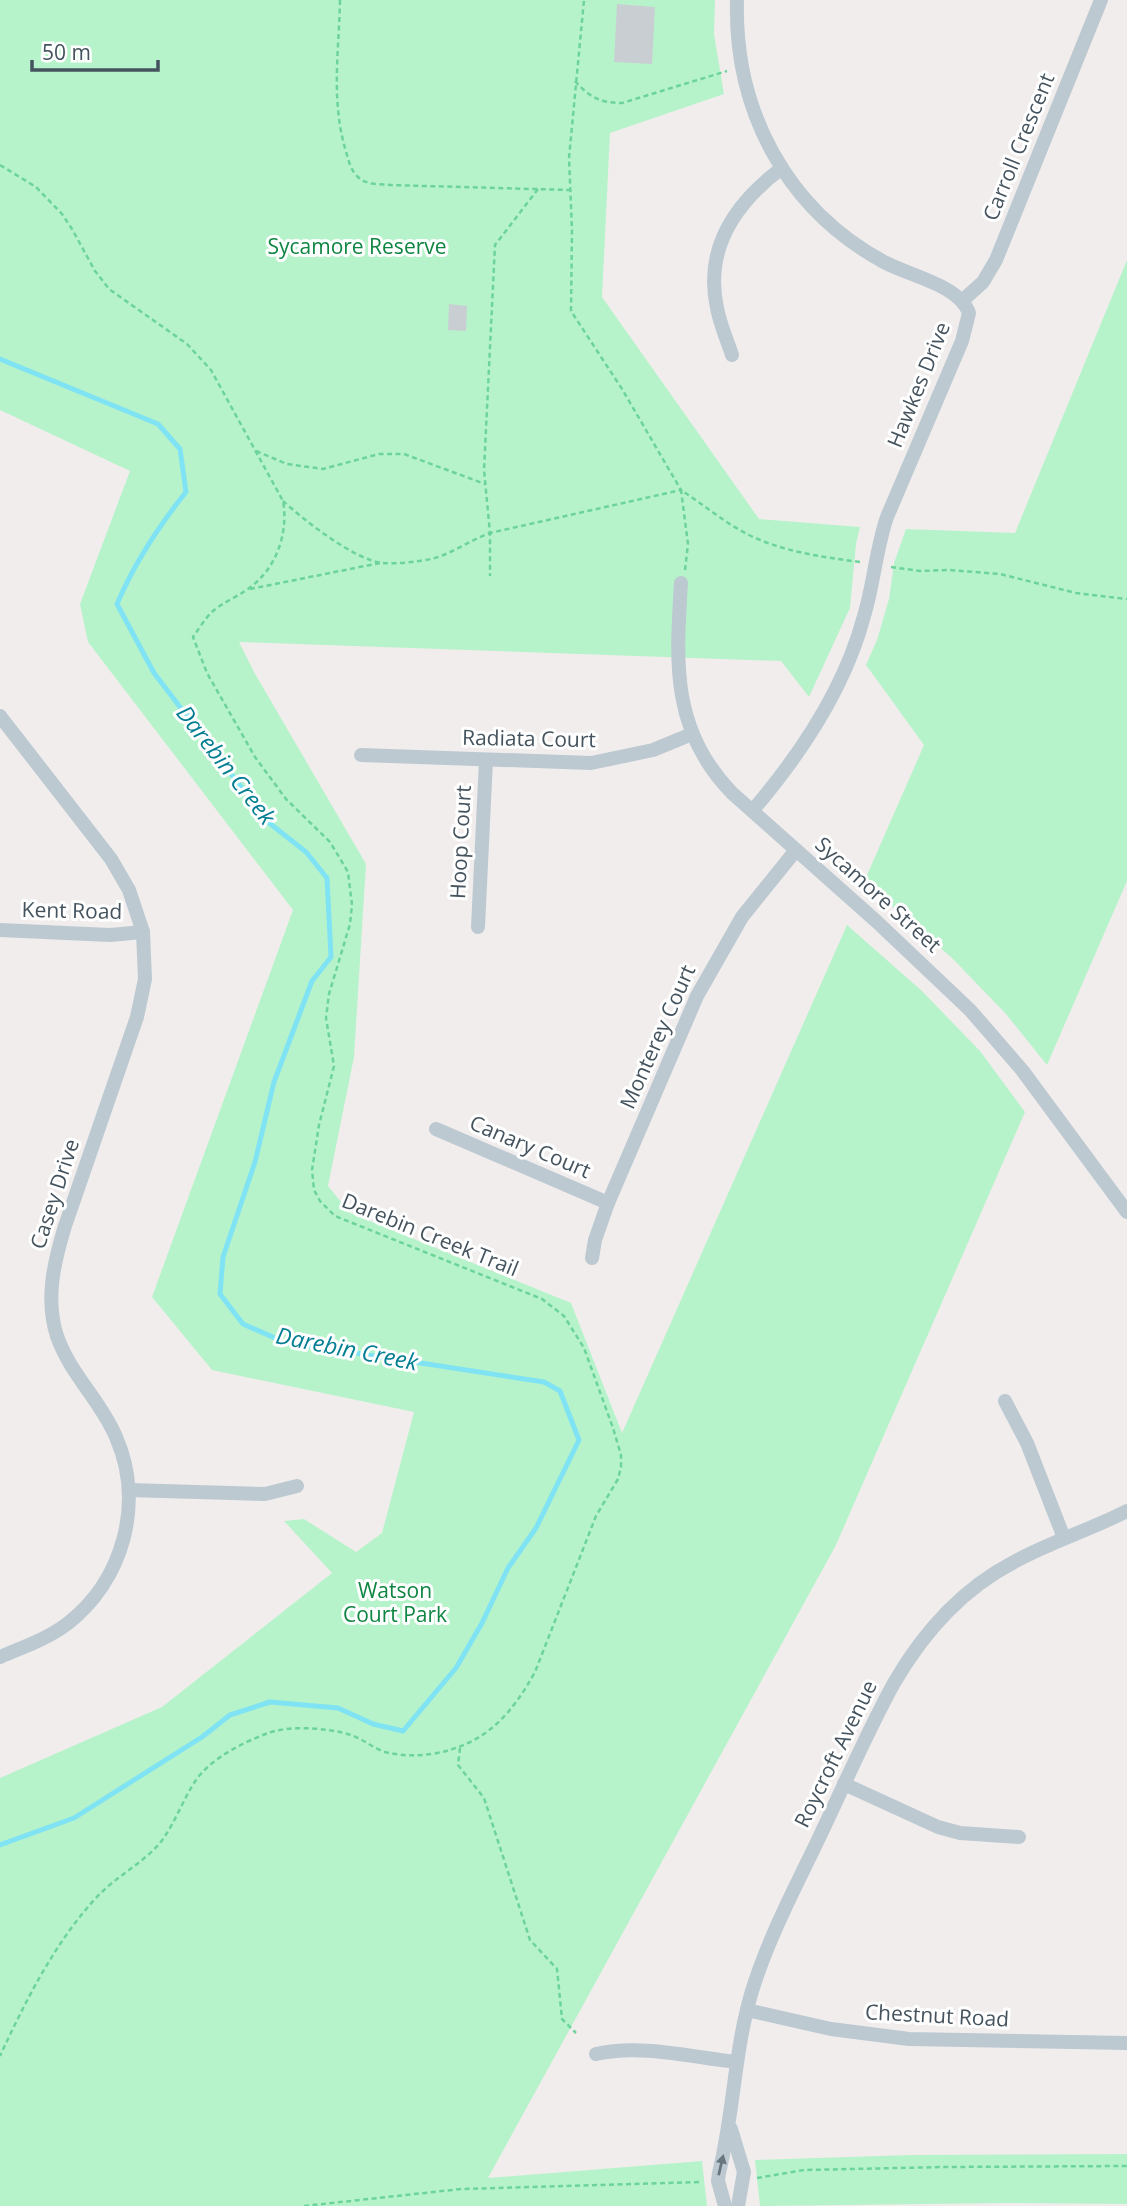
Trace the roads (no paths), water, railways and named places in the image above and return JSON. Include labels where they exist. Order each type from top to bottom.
[{"type":"street","name":"Hawkes Drive","points":[[737,0],[741,67],[758,122],[782,169],[816,210],[861,248],[885,263],[949,291],[962,301],[969,313],[968,322],[887,517],[878,543],[864,619],[849,655],[830,698],[798,753],[752,810]]},
{"type":"street","name":"Carroll Crescent","points":[[962,301],[983,282],[996,260],[1101,0]]},
{"type":"street","points":[[732,355],[717,310],[714,289],[718,246],[737,209],[756,188],[782,169]]},
{"type":"street","name":"Sycamore Street","points":[[681,583],[679,624],[682,702],[692,734],[713,771],[732,793],[876,921],[970,1010],[1022,1070],[1127,1212]]},
{"type":"street","name":"Casey Drive","points":[[0,716],[111,859],[129,890],[143,932],[145,979],[137,1017],[65,1226],[51,1286],[52,1314],[57,1335],[76,1374],[116,1436],[124,1458],[129,1490],[126,1530],[115,1566],[84,1609],[53,1633],[0,1657]]},
{"type":"street","name":"Radiata Court","points":[[361,755],[591,762],[653,750],[692,734]]},
{"type":"street","name":"Hoop Court","points":[[478,927],[486,760]]},
{"type":"street","name":"Monterey Court","points":[[592,1258],[595,1240],[608,1203],[696,996],[742,917],[796,850]]},
{"type":"street","name":"Kent Road","points":[[0,930],[110,935],[143,932]]},
{"type":"street","name":"Canary Court","points":[[436,1129],[608,1203]]},
{"type":"street","points":[[1004,1401],[1027,1443],[1065,1538]]},
{"type":"street","points":[[129,1490],[265,1494],[297,1486]]},
{"type":"street","name":"Roycroft Avenue","points":[[726,2206],[718,2181],[730,2124],[736,2062],[747,2010],[764,1958],[894,1683],[926,1635],[966,1594],[990,1576],[1014,1561],[1127,1511]]},
{"type":"street","points":[[845,1784],[938,1826],[960,1833],[1019,1837]]},
{"type":"street","name":"Chestnut Road","points":[[747,2010],[831,2029],[909,2039],[1127,2043]]},
{"type":"street","points":[[596,2054],[636,2050],[736,2062]]},
{"type":"street","name":"Roycroft Avenue","points":[[730,2124],[744,2172],[738,2206]]},
{"type":"waterway","name":"Darebin Creek","points":[[0,359],[158,424],[180,449],[186,492],[148,545],[117,604],[154,673],[268,822],[306,852],[327,878],[331,957],[312,981],[274,1082],[255,1162],[223,1257],[220,1294],[243,1324],[284,1342],[544,1382],[560,1391],[579,1440],[536,1528],[508,1568],[482,1623],[456,1668],[403,1731],[373,1724],[338,1708],[270,1702],[230,1715],[202,1737],[74,1818],[0,1845]]},
{"type":"park label","name":"Sycamore Reserve","points":[[357,247]]},
{"type":"park label","name":"Watson Court Park","points":[[395,1603]]}]
